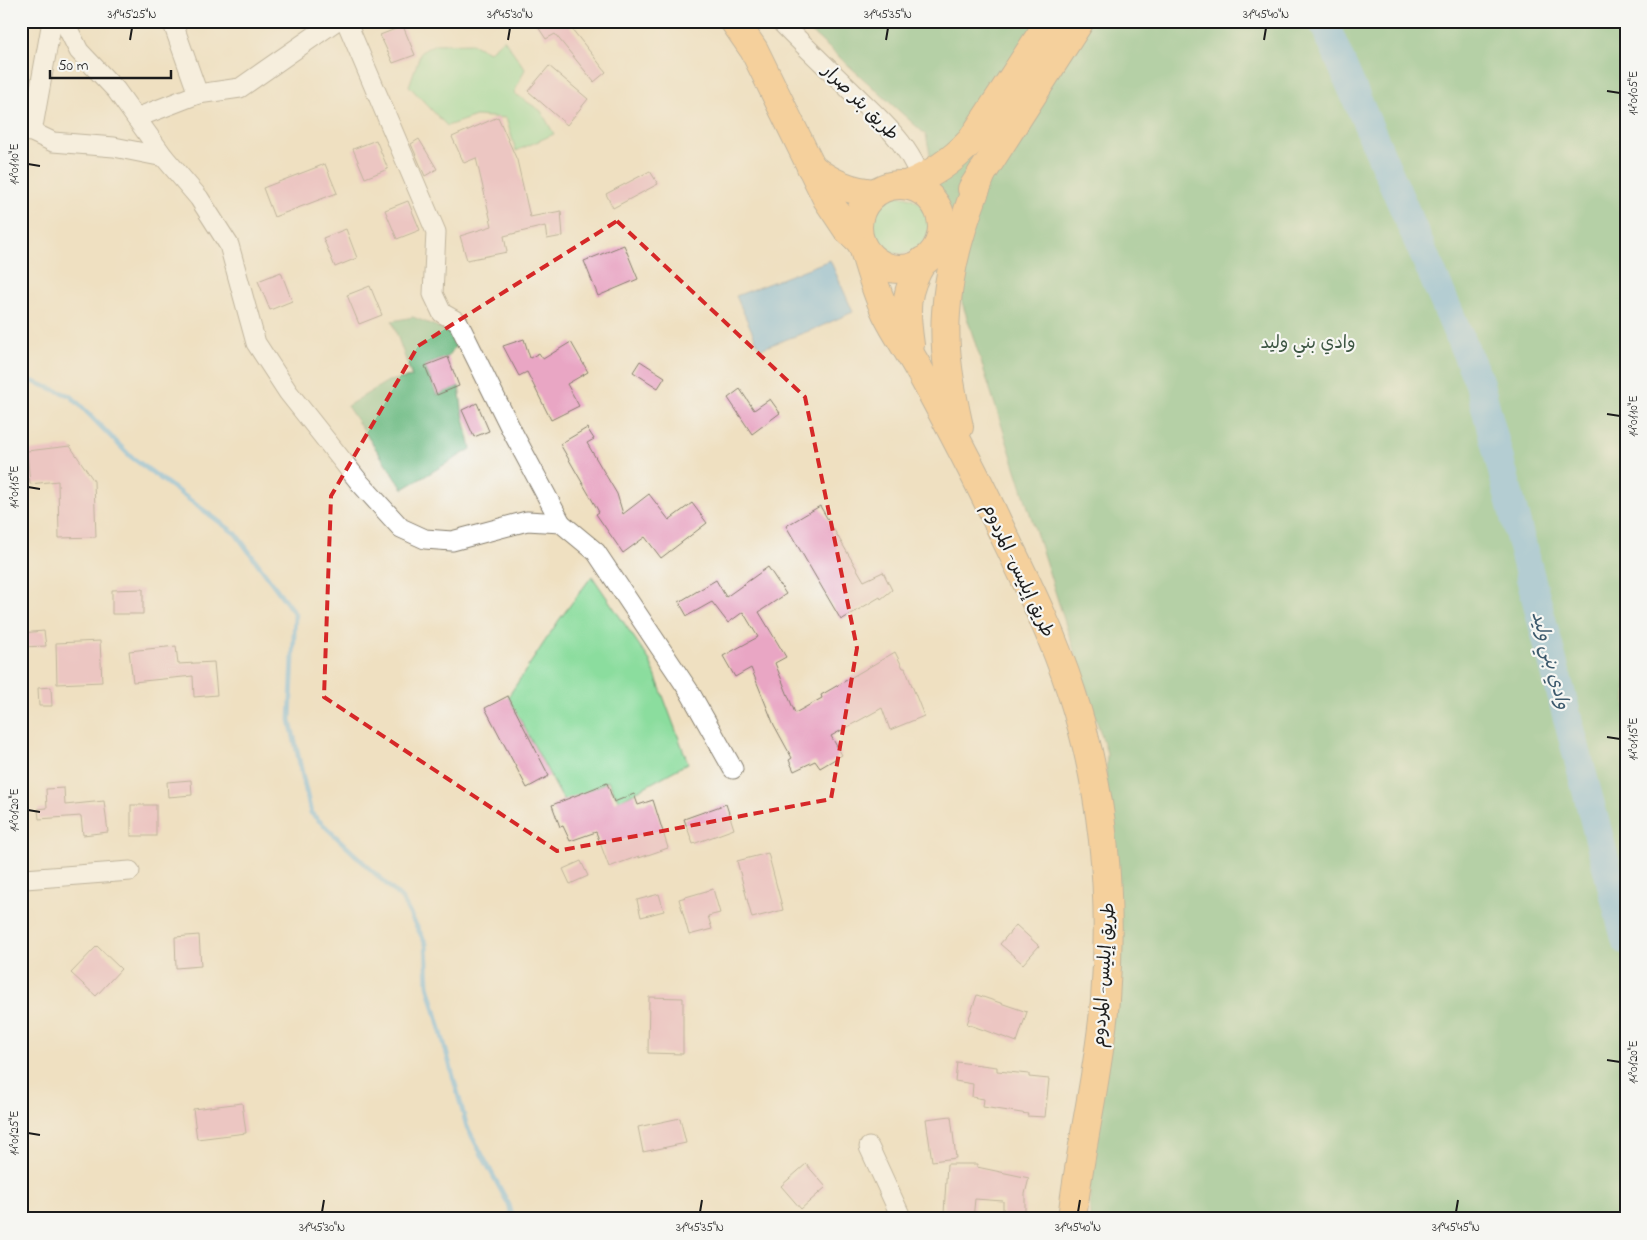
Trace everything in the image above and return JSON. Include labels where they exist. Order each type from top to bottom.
[{"type":"highway","points":[[734,21],[754,50],[818,184],[836,214],[873,260],[885,266],[898,269],[911,267],[931,251],[941,224],[940,215],[931,200],[918,186]]},
{"type":"highway","points":[[966,455],[954,404],[950,375],[946,316],[948,287],[960,232],[982,173],[993,131],[1050,21]]},
{"type":"highway","points":[[966,455],[911,354],[887,315],[862,246],[858,228],[859,215],[865,203],[874,193],[889,186],[918,186],[957,156],[971,141],[993,131],[1080,21]]},
{"type":"highway","points":[[811,167],[820,175],[840,186],[874,193]]},
{"type":"highway","points":[[911,354],[906,318],[906,302],[910,288],[931,251],[982,173]]},
{"type":"highway","name":"طريق إيليس- المردوم","points":[[966,455],[1053,642],[1071,690],[1085,739],[1104,839],[1108,890],[1108,941],[1104,1002],[1096,1064],[1077,1173],[1072,1219]]},
{"type":"street","points":[[52,21],[26,132],[53,142],[114,147],[164,156]]},
{"type":"street","points":[[64,21],[79,51],[116,90],[164,156],[199,198],[228,245],[256,343],[288,392],[354,476],[402,528],[424,539],[452,541],[527,521],[561,523]]},
{"type":"street","points":[[172,21],[198,94]]},
{"type":"street","points":[[136,118],[198,94],[240,88],[336,21]]},
{"type":"street","points":[[346,21],[436,232],[433,294],[442,313],[458,322],[561,523],[596,552],[689,690],[733,769]]},
{"type":"street","name":"طريق بئر صرار","points":[[780,21],[890,129],[904,146],[918,186]]},
{"type":"street","points":[[22,878],[130,871]]},
{"type":"street","points":[[869,1147],[902,1219]]},
{"type":"highlighted area","points":[[617,221],[805,397],[857,648],[831,799],[557,851],[324,697],[331,496],[418,346]]},
{"type":"green space","name":"وادي بني وليد","points":[[799,21],[1626,21],[1626,1219],[1090,1219],[1089,1132],[1107,753],[960,296],[926,135]]},
{"type":"green space","points":[[504,39],[525,69],[514,93],[541,111],[554,134],[516,151],[506,118],[476,116],[447,126],[409,86],[421,52],[435,44],[472,43],[489,52]]},
{"type":"green space","points":[[900,196],[916,201],[924,209],[929,225],[924,241],[916,249],[900,254],[884,249],[876,241],[871,225],[876,209],[884,201]]},
{"type":"green space","points":[[413,317],[455,334],[459,341],[448,357],[425,366],[437,395],[459,386],[471,449],[403,489],[347,406],[388,381],[412,377],[392,321]]},
{"type":"green space","points":[[592,576],[650,661],[688,763],[619,801],[608,781],[565,803],[508,697],[559,620]]},
{"type":"water","points":[[830,260],[853,312],[817,328],[760,349],[736,296]]},
{"type":"building","points":[[534,21],[573,21],[568,24],[606,72],[594,82],[555,34],[546,39]]},
{"type":"building","points":[[403,26],[415,55],[393,63],[380,35]]},
{"type":"building","points":[[549,66],[588,99],[567,125],[528,91]]},
{"type":"building","points":[[498,117],[517,160],[530,217],[561,211],[563,236],[547,239],[545,226],[504,236],[507,252],[467,260],[460,236],[492,226],[476,158],[464,163],[452,137]]},
{"type":"building","points":[[419,139],[437,169],[425,176],[411,144]]},
{"type":"building","points":[[376,140],[388,169],[365,178],[353,149]]},
{"type":"building","points":[[325,164],[337,193],[274,217],[263,188]]},
{"type":"building","points":[[650,171],[658,184],[613,208],[606,194]]},
{"type":"building","points":[[408,201],[420,230],[397,239],[385,210]]},
{"type":"building","points":[[346,229],[357,258],[335,267],[323,238]]},
{"type":"building","points":[[624,245],[638,279],[598,296],[584,261]]},
{"type":"building","points":[[281,272],[292,301],[270,310],[258,281]]},
{"type":"building","points":[[370,286],[382,315],[359,324],[347,295]]},
{"type":"building","points":[[524,339],[530,358],[539,353],[543,359],[571,342],[588,372],[567,384],[579,406],[551,420],[527,372],[519,376],[503,346]]},
{"type":"building","points":[[448,357],[459,386],[437,395],[425,366]]},
{"type":"building","points":[[640,361],[665,377],[658,388],[633,372]]},
{"type":"building","points":[[740,389],[754,410],[770,399],[780,413],[752,434],[728,398]]},
{"type":"building","points":[[477,403],[489,431],[474,437],[462,410]]},
{"type":"building","points":[[587,428],[594,439],[587,443],[617,494],[623,514],[649,494],[669,520],[692,503],[707,523],[661,558],[645,537],[623,553],[596,514],[599,512],[560,444]]},
{"type":"building","points":[[70,446],[94,481],[96,537],[59,538],[58,481],[30,484],[27,451]]},
{"type":"building","points":[[820,506],[864,581],[883,572],[892,590],[881,599],[880,597],[841,620],[786,526]]},
{"type":"building","points":[[768,567],[786,594],[759,612],[786,657],[775,663],[795,713],[822,698],[821,695],[895,652],[903,668],[905,668],[924,716],[890,730],[882,708],[831,736],[842,755],[820,768],[815,761],[794,771],[789,760],[792,758],[774,725],[751,668],[735,677],[723,656],[758,637],[743,612],[728,623],[712,602],[687,616],[679,602],[716,580],[726,597]]},
{"type":"building","points":[[143,589],[143,614],[112,614],[112,590]]},
{"type":"building","points":[[44,631],[46,646],[21,647],[21,633]]},
{"type":"building","points":[[100,641],[102,682],[57,684],[56,643]]},
{"type":"building","points":[[176,646],[178,664],[214,662],[217,695],[194,697],[193,676],[133,682],[129,651]]},
{"type":"building","points":[[51,687],[52,706],[39,706],[38,688]]},
{"type":"building","points":[[508,696],[549,776],[527,788],[485,708]]},
{"type":"building","points":[[191,780],[192,795],[168,797],[167,782]]},
{"type":"building","points":[[607,783],[614,802],[634,794],[638,805],[653,800],[668,848],[609,867],[596,832],[570,841],[563,826],[560,827],[552,805]]},
{"type":"building","points":[[64,788],[65,805],[104,801],[108,832],[83,835],[81,816],[39,819],[38,809],[47,808],[46,789]]},
{"type":"building","points":[[726,804],[734,829],[693,844],[684,819]]},
{"type":"building","points":[[131,805],[156,805],[156,836],[131,836]]},
{"type":"building","points":[[768,853],[783,910],[752,918],[737,861]]},
{"type":"building","points":[[581,861],[588,876],[570,884],[563,869]]},
{"type":"building","points":[[713,889],[720,913],[708,916],[712,929],[689,935],[679,899]]},
{"type":"building","points":[[659,894],[664,911],[641,917],[637,900]]},
{"type":"building","points":[[1016,925],[1039,946],[1023,964],[1000,944]]},
{"type":"building","points":[[199,935],[201,966],[176,968],[175,937]]},
{"type":"building","points":[[97,946],[121,969],[96,996],[71,973]]},
{"type":"building","points":[[977,995],[1027,1012],[1017,1042],[967,1024]]},
{"type":"building","points":[[649,997],[683,998],[683,1054],[648,1053]]},
{"type":"building","points":[[957,1062],[997,1067],[997,1071],[1029,1074],[1029,1077],[1049,1079],[1045,1117],[1027,1116],[1028,1114],[983,1107],[984,1099],[972,1097],[973,1084],[955,1081]]},
{"type":"building","points":[[242,1103],[246,1133],[197,1139],[193,1109]]},
{"type":"building","points":[[951,1116],[956,1158],[932,1161],[926,1119]]},
{"type":"building","points":[[680,1118],[686,1143],[643,1152],[638,1127]]},
{"type":"building","points":[[806,1164],[826,1187],[801,1209],[781,1186]]},
{"type":"building","points":[[947,1164],[977,1164],[977,1167],[1029,1178],[1025,1194],[1025,1219],[1003,1219],[1003,1201],[975,1199],[973,1219],[960,1219],[961,1215],[944,1214]]},
{"type":"waterway","name":"وادي بني وليد","points":[[1323,21],[1479,382],[1626,940]]},
{"type":"waterway","points":[[21,377],[71,396],[130,456],[236,534],[295,614],[290,720],[311,813],[402,899],[426,944],[428,985],[467,1127],[509,1205],[513,1219]]}]
